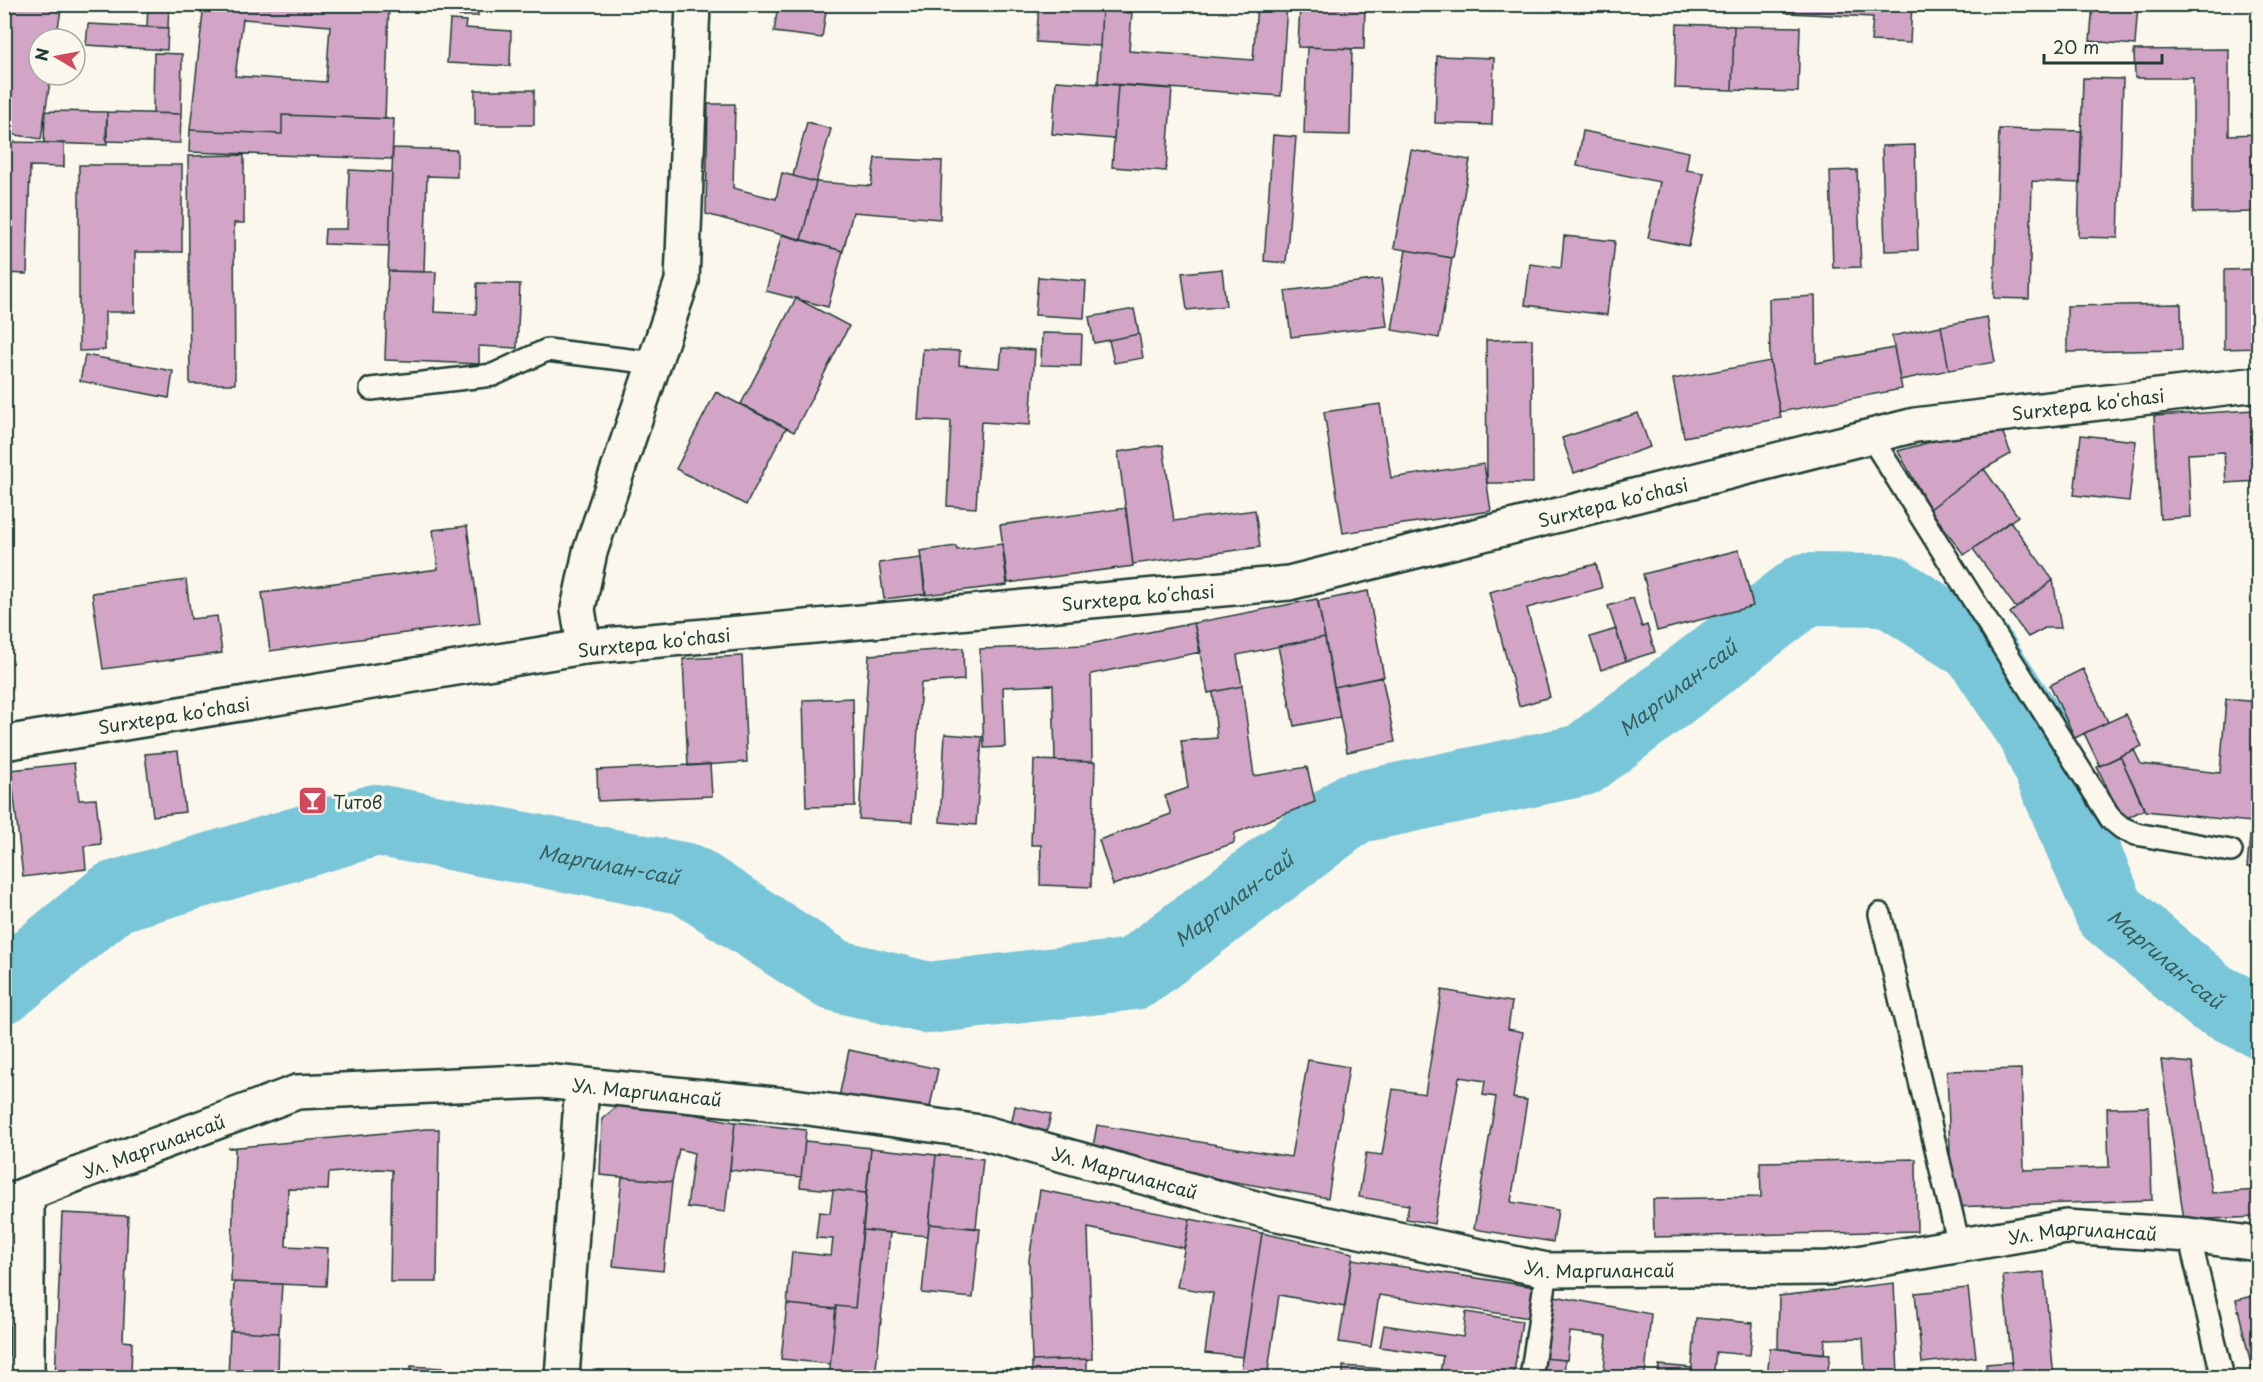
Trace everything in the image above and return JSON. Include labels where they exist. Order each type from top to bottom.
[{"type":"street","points":[[584,647],[578,609],[590,552],[682,281],[693,4]]},
{"type":"street","name":"Surxtepa koʻchasi","points":[[5,737],[584,647],[1289,584],[1915,425],[2259,384]]},
{"type":"street","name":"Ул. Маргилансай","points":[[16,1199],[297,1092],[544,1081],[794,1106],[981,1132],[1272,1212],[1547,1270],[1829,1268],[2066,1227],[2189,1235],[2259,1244]]},
{"type":"street","points":[[562,1377],[582,1085]]},
{"type":"street","points":[[16,1199],[27,1377]]},
{"type":"lane","points":[[371,389],[493,375],[547,350],[654,363]]},
{"type":"lane","points":[[1871,437],[2111,819],[2122,828],[2136,834],[2231,851]]},
{"type":"lane","points":[[1880,914],[1959,1245]]},
{"type":"lane","points":[[2189,1235],[2223,1377]]},
{"type":"lane","points":[[1531,1377],[1547,1270]]},
{"type":"building","points":[[11,4],[62,4],[58,27],[27,27],[27,87],[49,87],[41,139],[4,133],[4,46]]},
{"type":"building","points":[[148,4],[169,4],[168,28],[147,27]]},
{"type":"building","points":[[204,4],[389,4],[385,119],[282,115],[282,134],[190,130]],"holes":[[[243,19],[330,26],[326,82],[235,76]]]},
{"type":"building","points":[[460,4],[478,4],[478,16],[459,16]]},
{"type":"building","points":[[778,4],[827,4],[822,38],[774,32]]},
{"type":"building","points":[[1059,4],[1130,4],[1130,13],[1059,7]]},
{"type":"building","points":[[1257,4],[1287,4],[1281,96],[1098,83],[1102,10],[1132,12],[1129,51],[1253,60]]},
{"type":"building","points":[[1300,4],[1365,4],[1364,49],[1298,47]]},
{"type":"building","points":[[1790,4],[1912,4],[1910,43],[1871,41],[1873,17],[1788,13]]},
{"type":"building","points":[[2093,4],[2138,4],[2135,45],[2090,41]]},
{"type":"building","points":[[1039,6],[1102,10],[1100,46],[1036,42]]},
{"type":"building","points":[[450,20],[466,21],[465,28],[511,31],[510,66],[447,63]]},
{"type":"building","points":[[88,24],[168,28],[167,50],[87,45]]},
{"type":"building","points":[[1677,24],[1734,26],[1732,90],[1675,88]]},
{"type":"building","points":[[1734,26],[1800,27],[1798,92],[1732,90]]},
{"type":"building","points":[[1307,47],[1352,49],[1350,135],[1304,134]]},
{"type":"building","points":[[2229,49],[2229,135],[2258,134],[2258,212],[2193,213],[2193,78],[2135,78],[2134,50]]},
{"type":"building","points":[[154,53],[182,54],[181,114],[153,113]]},
{"type":"building","points":[[1437,56],[1494,58],[1492,125],[1435,123]]},
{"type":"building","points":[[2083,78],[2123,79],[2118,238],[2078,237]]},
{"type":"building","points":[[1056,81],[1118,85],[1114,139],[1052,134]]},
{"type":"building","points":[[1118,85],[1172,89],[1166,171],[1112,167]]},
{"type":"building","points":[[475,90],[534,90],[534,125],[475,125]]},
{"type":"building","points":[[708,104],[735,104],[733,188],[776,199],[782,173],[816,182],[801,240],[706,214]]},
{"type":"building","points":[[45,111],[107,112],[107,145],[44,143]]},
{"type":"building","points":[[107,112],[181,114],[180,143],[106,141]]},
{"type":"building","points":[[282,115],[394,119],[392,159],[189,152],[190,130],[282,134]]},
{"type":"building","points":[[807,122],[831,129],[816,182],[793,176]]},
{"type":"building","points":[[1999,129],[2082,131],[2080,183],[2032,181],[2029,299],[1994,298]]},
{"type":"building","points":[[1583,131],[1689,152],[1686,170],[1704,173],[1689,246],[1648,238],[1660,182],[1577,166]]},
{"type":"building","points":[[1273,135],[1296,137],[1286,263],[1264,261]]},
{"type":"building","points":[[4,142],[64,143],[64,167],[30,166],[27,274],[4,273]]},
{"type":"building","points":[[1915,145],[1918,250],[1885,251],[1882,146]]},
{"type":"building","points":[[393,148],[457,150],[457,177],[427,176],[424,272],[388,271]]},
{"type":"building","points":[[1411,150],[1470,160],[1453,258],[1394,248]]},
{"type":"building","points":[[244,155],[244,223],[234,223],[235,384],[190,384],[188,156]]},
{"type":"building","points":[[875,158],[942,161],[940,219],[853,212],[843,251],[801,240],[816,182],[871,186]]},
{"type":"building","points":[[79,165],[182,165],[182,252],[135,252],[135,312],[105,312],[105,350],[79,351]]},
{"type":"building","points":[[349,170],[392,172],[389,246],[324,244],[325,229],[347,229]]},
{"type":"building","points":[[1857,170],[1861,267],[1833,268],[1830,171]]},
{"type":"building","points":[[782,234],[843,251],[828,307],[766,291]]},
{"type":"building","points":[[1564,236],[1615,241],[1607,315],[1525,305],[1530,264],[1561,268]]},
{"type":"building","points":[[1406,250],[1452,258],[1439,338],[1392,330]]},
{"type":"building","points":[[1222,269],[1226,306],[1187,310],[1182,273]]},
{"type":"building","points":[[2258,269],[2258,348],[2224,349],[2224,270]]},
{"type":"building","points":[[388,271],[436,272],[434,312],[476,314],[477,283],[520,284],[517,348],[479,346],[479,364],[385,360]]},
{"type":"building","points":[[1038,277],[1086,281],[1084,318],[1035,315]]},
{"type":"building","points":[[1381,279],[1387,326],[1291,337],[1285,291]]},
{"type":"building","points":[[1815,296],[1816,363],[1894,348],[1902,389],[1780,412],[1770,361],[1769,299]]},
{"type":"building","points":[[796,298],[849,326],[794,432],[741,404]]},
{"type":"building","points":[[2181,304],[2182,350],[2067,352],[2067,306]]},
{"type":"building","points":[[1134,309],[1139,334],[1094,343],[1089,317]]},
{"type":"building","points":[[1987,317],[1995,362],[1949,370],[1941,326]]},
{"type":"building","points":[[1941,326],[1949,370],[1900,380],[1892,336]]},
{"type":"building","points":[[1042,333],[1082,334],[1081,366],[1041,365]]},
{"type":"building","points":[[1139,334],[1143,358],[1114,363],[1109,340]]},
{"type":"building","points":[[1532,339],[1533,483],[1487,483],[1486,340]]},
{"type":"building","points":[[1002,348],[1035,350],[1030,425],[981,422],[976,508],[947,506],[951,421],[918,420],[923,349],[960,351],[959,365],[1000,368]]},
{"type":"building","points":[[85,355],[173,371],[169,398],[80,381]]},
{"type":"building","points":[[1770,361],[1781,418],[1684,437],[1673,379]]},
{"type":"building","points":[[716,392],[786,428],[746,505],[676,469]]},
{"type":"building","points":[[1380,404],[1391,478],[1484,464],[1491,511],[1343,533],[1324,412]]},
{"type":"building","points":[[2254,410],[2258,410],[2258,481]]},
{"type":"building","points":[[2254,410],[2258,481],[2226,483],[2224,452],[2188,454],[2191,517],[2160,519],[2154,416]]},
{"type":"building","points":[[1638,413],[1650,447],[1574,473],[1562,438]]},
{"type":"building","points":[[1999,423],[2011,454],[1984,469],[1930,509],[1898,451]]},
{"type":"building","points":[[2081,435],[2136,441],[2129,501],[2074,495]]},
{"type":"building","points":[[1163,445],[1174,521],[1255,510],[1260,547],[1133,564],[1118,452]]},
{"type":"building","points":[[1984,469],[2018,516],[1964,555],[1930,509]]},
{"type":"building","points":[[1126,508],[1133,566],[1008,583],[1000,525]]},
{"type":"building","points":[[2010,521],[2053,580],[2016,608],[1973,549]]},
{"type":"building","points":[[467,526],[480,623],[270,651],[262,593],[438,569],[433,530]]},
{"type":"building","points":[[1002,544],[1007,585],[925,595],[920,551],[956,546],[957,550]]},
{"type":"building","points":[[1739,550],[1753,606],[1657,631],[1643,574]]},
{"type":"building","points":[[921,558],[926,594],[884,599],[879,563]]},
{"type":"building","points":[[1596,564],[1602,588],[1527,608],[1550,697],[1519,706],[1489,592]]},
{"type":"building","points":[[186,580],[191,619],[217,616],[222,653],[103,669],[92,593]]},
{"type":"building","points":[[2053,580],[2061,628],[2045,628],[2028,637],[2010,613]]},
{"type":"building","points":[[1368,591],[1384,677],[1334,687],[1318,601]]},
{"type":"building","points":[[1633,598],[1642,627],[1647,625],[1655,652],[1626,661],[1608,606]]},
{"type":"building","points":[[1317,599],[1325,637],[1237,655],[1242,686],[1208,693],[1194,623]]},
{"type":"building","points":[[1194,623],[1201,652],[1091,674],[1092,762],[1055,761],[1053,685],[1003,687],[1005,747],[984,748],[980,649],[1085,645]]},
{"type":"building","points":[[1616,629],[1626,661],[1601,670],[1590,637]]},
{"type":"building","points":[[1325,637],[1340,717],[1294,726],[1278,646]]},
{"type":"building","points":[[963,648],[964,680],[921,683],[912,822],[859,819],[869,655]]},
{"type":"building","points":[[742,656],[747,762],[688,766],[683,659]]},
{"type":"building","points":[[2083,669],[2108,722],[2075,738],[2050,685]]},
{"type":"building","points":[[1382,677],[1395,742],[1347,752],[1334,687]]},
{"type":"building","points":[[1242,686],[1254,776],[1307,767],[1315,802],[1235,833],[1234,843],[1113,885],[1099,840],[1171,814],[1165,796],[1188,788],[1181,741],[1217,738],[1213,692]]},
{"type":"building","points":[[853,698],[855,806],[806,807],[803,700]]},
{"type":"building","points":[[2226,699],[2258,702],[2258,750],[2251,822],[2145,811],[2120,756],[2134,750],[2141,764],[2220,773]]},
{"type":"building","points":[[2126,714],[2142,746],[2100,766],[2084,733]]},
{"type":"building","points":[[945,734],[982,737],[976,825],[940,822]]},
{"type":"building","points":[[2258,750],[2258,816],[2252,816]]},
{"type":"building","points":[[178,751],[185,812],[153,816],[145,754]]},
{"type":"building","points":[[2120,756],[2145,809],[2123,820],[2097,767]]},
{"type":"building","points":[[1034,760],[1095,762],[1091,887],[1040,885],[1041,845],[1031,845]]},
{"type":"building","points":[[74,763],[79,800],[96,799],[101,844],[84,846],[86,869],[23,877],[11,770]]},
{"type":"building","points":[[710,764],[712,796],[598,801],[597,770]]},
{"type":"building","points":[[2252,816],[2258,816],[2258,868],[2247,867]]},
{"type":"building","points":[[1442,990],[1512,1002],[1508,1029],[1523,1032],[1513,1098],[1527,1100],[1511,1202],[1558,1210],[1553,1242],[1474,1229],[1496,1097],[1483,1095],[1485,1081],[1459,1077],[1434,1224],[1406,1219],[1409,1205],[1359,1197],[1366,1153],[1382,1155],[1393,1089],[1425,1094]]},
{"type":"building","points":[[849,1050],[938,1069],[928,1116],[839,1097]]},
{"type":"building","points":[[1308,1060],[1349,1067],[1328,1198],[1091,1157],[1097,1125],[1291,1157]]},
{"type":"building","points":[[2161,1060],[2192,1063],[2212,1193],[2258,1190],[2258,1217],[2184,1220]]},
{"type":"building","points":[[2021,1069],[2024,1170],[2109,1167],[2107,1108],[2149,1107],[2152,1200],[1952,1207],[1947,1071]]},
{"type":"building","points":[[623,1101],[735,1122],[725,1212],[687,1207],[694,1153],[679,1149],[672,1182],[600,1175],[602,1119]]},
{"type":"building","points":[[1015,1106],[1051,1114],[1044,1144],[1009,1136]]},
{"type":"building","points":[[735,1122],[806,1130],[801,1177],[730,1170]]},
{"type":"building","points":[[439,1129],[437,1282],[390,1282],[392,1170],[379,1169],[329,1173],[328,1190],[288,1189],[286,1246],[328,1248],[326,1286],[231,1282],[235,1148],[228,1148]]},
{"type":"building","points":[[805,1141],[871,1148],[866,1193],[800,1187]]},
{"type":"building","points":[[871,1148],[936,1155],[928,1236],[863,1230]]},
{"type":"building","points":[[936,1155],[983,1159],[976,1228],[929,1224]]},
{"type":"building","points":[[1916,1159],[1917,1231],[1654,1237],[1653,1199],[1761,1197],[1760,1162]]},
{"type":"building","points":[[622,1177],[672,1182],[663,1271],[613,1266]]},
{"type":"building","points":[[833,1190],[866,1193],[855,1308],[836,1306],[836,1309],[787,1304],[792,1252],[831,1256],[833,1239],[816,1238],[819,1212],[830,1213]]},
{"type":"building","points":[[1040,1190],[1190,1219],[1184,1248],[1088,1228],[1092,1359],[1032,1361],[1029,1260]]},
{"type":"building","points":[[62,1213],[128,1216],[123,1341],[132,1342],[131,1374],[109,1373],[109,1378],[55,1378]]},
{"type":"building","points":[[1190,1219],[1262,1233],[1243,1357],[1205,1353],[1213,1293],[1177,1287]]},
{"type":"building","points":[[929,1224],[980,1229],[973,1298],[922,1293]]},
{"type":"building","points":[[863,1230],[890,1233],[875,1378],[829,1378],[836,1306],[855,1308]]},
{"type":"building","points":[[1262,1233],[1353,1253],[1345,1307],[1279,1295],[1267,1378],[1240,1378]]},
{"type":"building","points":[[1352,1259],[1542,1288],[1537,1319],[1379,1295],[1371,1347],[1339,1342]]},
{"type":"building","points":[[2044,1272],[2054,1378],[2013,1378],[2003,1276]]},
{"type":"building","points":[[234,1282],[282,1284],[279,1333],[232,1331]]},
{"type":"building","points":[[1894,1283],[1898,1375],[1865,1372],[1863,1338],[1825,1339],[1824,1354],[1778,1349],[1779,1296]]},
{"type":"building","points":[[1968,1288],[1976,1357],[1922,1363],[1915,1293]]},
{"type":"building","points":[[1549,1295],[1651,1314],[1645,1375],[1604,1370],[1607,1336],[1570,1332],[1567,1360],[1542,1358]]},
{"type":"building","points":[[2258,1295],[2258,1378],[2254,1378],[2236,1300]]},
{"type":"building","points":[[787,1304],[836,1309],[830,1364],[781,1359]]},
{"type":"building","points":[[1466,1312],[1522,1321],[1513,1378],[1439,1378],[1443,1356],[1380,1347],[1384,1325],[1463,1337]]},
{"type":"building","points":[[1696,1318],[1753,1323],[1750,1355],[1716,1352],[1713,1378],[1691,1378]]},
{"type":"building","points":[[230,1331],[279,1333],[278,1375],[340,1378],[228,1378]]},
{"type":"building","points":[[1770,1348],[1830,1354],[1827,1378],[1767,1378]]},
{"type":"building","points":[[1542,1358],[1565,1360],[1564,1378],[1538,1378]]},
{"type":"building","points":[[1087,1359],[1087,1378],[1032,1378],[1032,1361]]},
{"type":"building","points":[[2012,1362],[2013,1378],[1987,1378],[1986,1364]]},
{"type":"building","points":[[1659,1365],[1692,1368],[1691,1378],[1658,1378]]},
{"type":"building","points":[[411,1366],[442,1368],[442,1378],[410,1378]]},
{"type":"building","points":[[1343,1366],[1398,1370],[1398,1378],[1343,1378]]},
{"type":"waterway","name":"Маргилан-сай","points":[[4,987],[114,897],[376,820],[687,879],[834,975],[928,998],[1134,974],[1354,808],[1583,760],[1806,589],[1888,590],[1978,648],[2034,733],[2110,912],[2212,998],[2258,1021]]},
{"type":"place","name":"Титов","points":[[312,801]]}]
